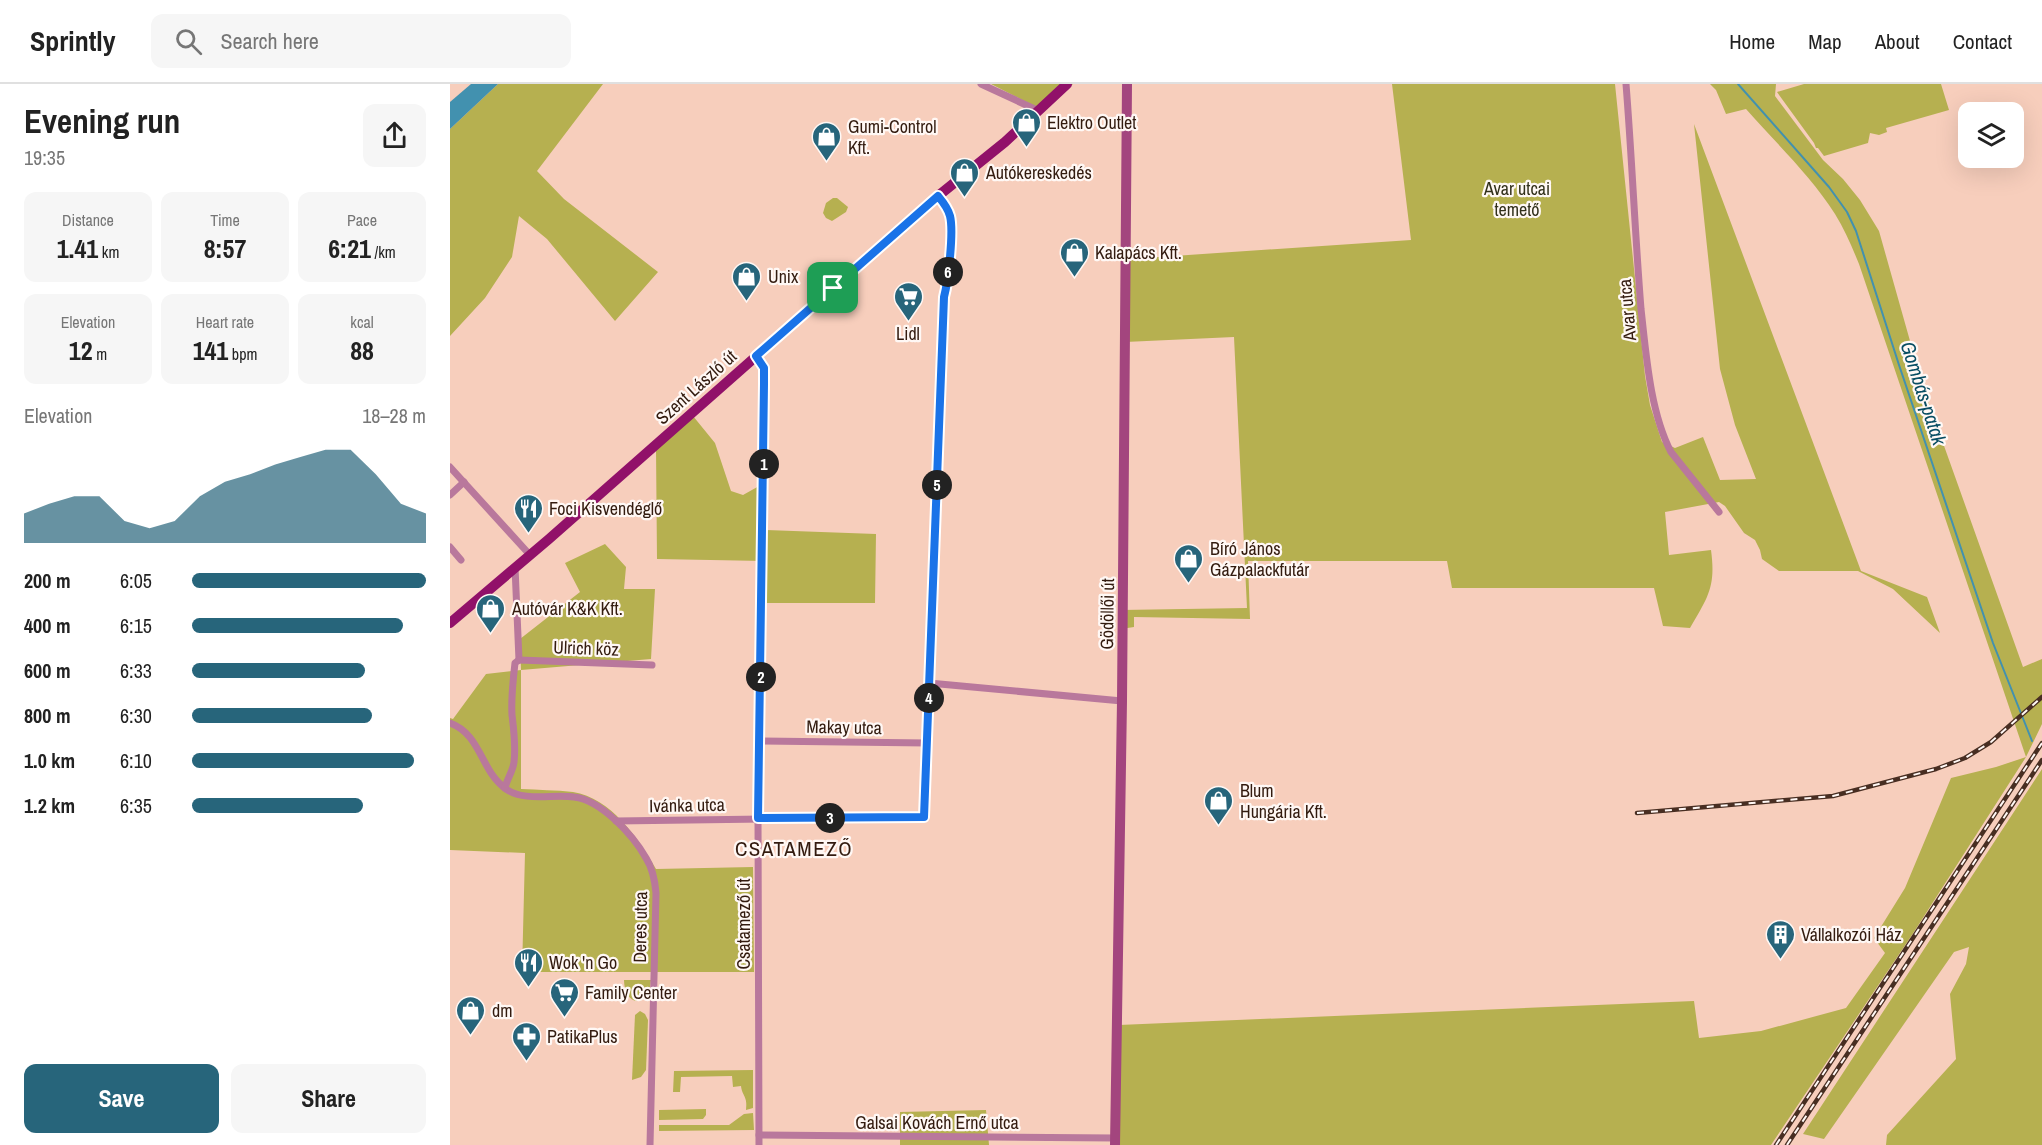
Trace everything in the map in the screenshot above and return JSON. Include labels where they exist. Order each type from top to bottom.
[{"type":"main road","name":"Szent László út","points":[[452,624],[938,196],[1039,111],[1067,84]]},
{"type":"main road","name":"Gödöllői út","points":[[1115,1142],[1128,84]]},
{"type":"street","points":[[981,84],[1039,111]]},
{"type":"street","name":"Avar utca","points":[[1626,84],[1636,249],[1650,385],[1671,452],[1719,512]]},
{"type":"street","points":[[927,744],[944,297],[948,284],[951,222],[948,209],[938,196]]},
{"type":"street","name":"Csatamező út","points":[[756,356],[764,368],[758,818],[759,1145]]},
{"type":"street","points":[[450,467],[530,555]]},
{"type":"street","points":[[450,495],[464,482]]},
{"type":"street","points":[[450,547],[461,560]]},
{"type":"street","points":[[505,788],[514,765],[515,732],[512,715],[512,688],[515,663],[519,660],[515,567]]},
{"type":"street","name":"Ulrich köz","points":[[519,660],[652,665]]},
{"type":"street","points":[[929,683],[1122,701]]},
{"type":"street","points":[[450,723],[468,735],[480,751],[493,776],[505,788]]},
{"type":"street","name":"Makay utca","points":[[760,741],[927,744]]},
{"type":"street","name":"Ivánka utca","points":[[616,821],[924,817],[927,744]]},
{"type":"street","name":"Deres utca","points":[[505,788],[516,794],[581,798],[596,806],[616,821],[646,858],[655,880],[650,1145]]},
{"type":"street","name":"Galsai Kovách Ernő utca","points":[[759,1136],[1115,1142]]},
{"type":"street","points":[[898,1137],[898,1145]]},
{"type":"green space","points":[[498,84],[603,84],[537,171],[564,199],[658,272],[615,321],[547,239],[519,216],[512,257],[485,298],[450,336],[450,129]]},
{"type":"green space","points":[[991,84],[1073,84],[1044,111]]},
{"type":"green space","name":"Avar utcai temető","points":[[1392,84],[1615,84],[1645,376],[1650,405],[1662,442],[1675,448],[1703,437],[1720,480],[1756,479],[1735,425],[1720,369],[1694,124],[1861,571],[1927,597],[1940,633],[1893,589],[1858,571],[1779,571],[1762,559],[1755,540],[1744,533],[1725,506],[1719,502],[1665,512],[1669,555],[1711,550],[1712,573],[1709,591],[1690,628],[1663,626],[1654,588],[1452,588],[1447,561],[1248,561],[1250,619],[1134,617],[1134,627],[1121,629],[1121,610],[1247,608],[1234,337],[1125,342],[1129,259],[1411,240]]},
{"type":"green space","points":[[1710,84],[1776,84],[1775,96],[1823,160],[1860,200],[1879,231],[1923,387],[2023,667],[2042,659],[2042,724],[2026,757],[1859,264],[1848,239],[1826,200],[1793,160],[1746,109],[1726,114],[1716,90]]},
{"type":"green space","points":[[1804,84],[1941,84],[1949,110],[1886,128],[1887,132],[1879,135],[1870,133],[1868,143],[1824,156],[1777,92]]},
{"type":"green space","points":[[837,198],[848,207],[846,212],[832,221],[823,213],[826,203]]},
{"type":"green space","points":[[693,416],[715,443],[731,491],[743,495],[766,482],[766,530],[876,534],[875,603],[766,603],[765,561],[657,559],[656,448]]},
{"type":"green space","points":[[605,544],[626,567],[624,589],[655,589],[651,659],[521,670],[520,639],[580,592],[565,563]]},
{"type":"green space","points":[[521,670],[521,789],[573,792],[599,802],[622,821],[656,869],[753,867],[754,972],[522,972],[525,853],[450,850],[450,718],[453,719],[486,674]]},
{"type":"green space","points":[[2026,757],[1912,935],[1771,1145],[1118,1145],[1119,1025],[1694,1001],[1699,1038],[1761,1031],[1846,1008],[1885,953],[1874,938],[1905,888],[1951,778]]},
{"type":"green space","points":[[2042,769],[2042,1145],[1886,1145],[1887,1135],[1956,1059],[1950,994],[1966,964],[1969,947],[1954,952],[1824,1139],[1803,1134]]},
{"type":"green space","points":[[624,980],[651,980],[649,994],[639,1001],[631,999],[624,986]]},
{"type":"green space","points":[[640,1011],[648,1020],[646,1070],[641,1077],[632,1080],[635,1015]]},
{"type":"green space","points":[[753,1070],[753,1108],[746,1110],[741,1086],[733,1087],[732,1076],[681,1077],[680,1092],[673,1092],[674,1071]]},
{"type":"green space","points":[[706,1109],[703,1119],[659,1120],[659,1110]]},
{"type":"green space","points":[[986,1110],[989,1145],[900,1145],[900,1112]]},
{"type":"green space","points":[[753,1113],[754,1130],[659,1131],[659,1125],[729,1125],[744,1114]]},
{"type":"water","points":[[471,84],[498,84],[450,129],[450,102]]},
{"type":"waterway","name":"Gombás-patak","points":[[1738,84],[1829,187],[1847,212],[1856,231],[1993,643],[2032,741]]},
{"type":"railway","points":[[1637,813],[1833,796],[1936,769],[1965,758],[1991,742],[2042,697]]},
{"type":"railway","points":[[1776,1145],[2042,743]]},
{"type":"railway","points":[[1787,1145],[2042,760]]},
{"type":"place","name":"Elektro Outlet","points":[[1026,148]]},
{"type":"place","name":"Gumi-Control Kft.","points":[[827,162]]},
{"type":"place","name":"Autókereskedés","points":[[965,198]]},
{"type":"place","name":"Kalapács Kft.","points":[[1074,278]]},
{"type":"place","name":"Unix","points":[[747,302]]},
{"type":"place","name":"Lidl","points":[[908,322]]},
{"type":"place","name":"Foci Kisvendéglő","points":[[528,534]]},
{"type":"place","name":"Bíró János Gázpalackfutár","points":[[1189,584]]},
{"type":"place","name":"Autóvár K&K Kft.","points":[[491,634]]},
{"type":"place","name":"Blum Hungária Kft.","points":[[1219,826]]},
{"type":"place","name":"Vállalkozói Ház","points":[[1780,960]]},
{"type":"place","name":"Wok 'n Go","points":[[528,988]]},
{"type":"place","name":"Family Center","points":[[564,1018]]},
{"type":"place","name":"dm","points":[[471,1036]]},
{"type":"place","name":"PatikaPlus","points":[[526,1062]]},
{"type":"district","name":"CSATAMEZŐ","points":[[794,848]]},
{"type":"route","points":[[938,196],[944,202],[951,222],[948,284],[944,297],[924,817],[758,818],[764,368],[756,356],[833,288],[938,196]]}]
